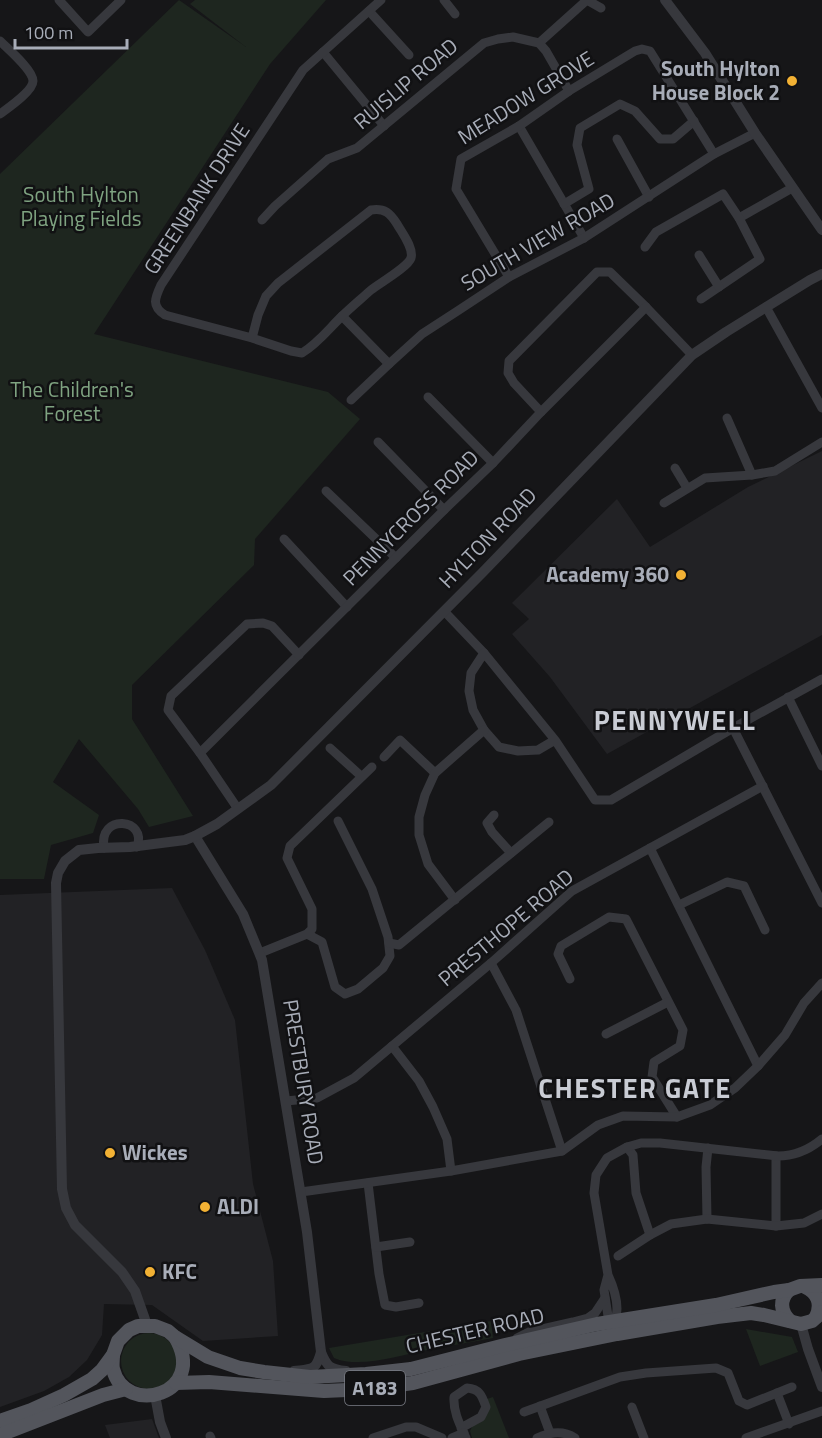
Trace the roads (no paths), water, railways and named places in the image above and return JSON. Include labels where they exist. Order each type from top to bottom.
[{"type":"main road","name":"CHESTER ROAD","points":[[155,1395],[166,1392],[176,1383],[209,1382],[324,1392],[413,1383],[616,1327],[800,1286],[822,1285]]},
{"type":"main road","points":[[789,1290],[784,1295],[782,1305],[785,1317],[795,1322],[812,1321],[819,1314],[818,1299],[812,1290],[806,1287]]},
{"type":"main road","name":"CHESTER ROAD","points":[[147,1325],[168,1331],[208,1357],[240,1368],[310,1377],[411,1369],[505,1345],[616,1327],[751,1313],[795,1322]]},
{"type":"main road","points":[[0,1421],[31,1410],[92,1379],[102,1370],[113,1355],[118,1341],[129,1330],[147,1325]]},
{"type":"main road","points":[[175,1337],[181,1348],[183,1365],[176,1383]]},
{"type":"main road","points":[[113,1355],[113,1368],[117,1378],[126,1389],[143,1396],[155,1395]]},
{"type":"main road","points":[[0,1435],[103,1395],[126,1389]]},
{"type":"street","points":[[59,0],[88,32],[121,0]]},
{"type":"street","name":"GREENBANK DRIVE","points":[[252,338],[266,296],[272,289],[371,210],[379,209],[391,214],[409,245],[411,257],[406,265],[373,289],[303,353],[165,315],[156,308],[156,299],[161,285],[303,70],[381,0]]},
{"type":"street","points":[[444,0],[455,14]]},
{"type":"street","points":[[569,91],[539,43],[587,0],[601,8]]},
{"type":"street","points":[[665,0],[705,53],[755,133],[819,226],[822,240]]},
{"type":"street","points":[[369,11],[409,55]]},
{"type":"street","name":"RUISLIP ROAD","points":[[262,220],[274,206],[328,159],[357,148],[484,43],[513,37],[539,43]]},
{"type":"street","points":[[0,41],[31,73],[33,81],[31,88],[0,114]]},
{"type":"street","name":"MEADOW GROVE","points":[[509,277],[456,189],[460,159],[519,126],[569,91],[642,49],[650,51],[694,121]]},
{"type":"street","points":[[322,52],[384,126]]},
{"type":"street","points":[[564,204],[589,189],[577,145],[580,128],[620,104],[635,111],[660,139],[673,139],[694,121],[714,154]]},
{"type":"street","points":[[519,126],[584,238]]},
{"type":"street","name":"SOUTH VIEW ROAD","points":[[351,400],[422,334],[509,277],[584,238],[714,154],[755,133]]},
{"type":"street","points":[[617,139],[649,197]]},
{"type":"street","points":[[739,218],[792,188]]},
{"type":"street","points":[[645,247],[656,232],[723,194],[739,218],[760,259],[701,299]]},
{"type":"street","points":[[699,255],[719,287]]},
{"type":"street","name":"HYLTON ROAD","points":[[147,1325],[135,1291],[122,1272],[75,1225],[66,1208],[62,1190],[57,883],[58,873],[65,861],[79,850],[137,847],[185,840],[217,824],[271,785],[482,573],[692,355],[818,275],[822,267]]},
{"type":"street","points":[[541,412],[514,383],[508,373],[509,361],[597,272],[610,272],[692,355]]},
{"type":"street","name":"PENNYCROSS ROAD","points":[[200,753],[493,463],[646,307]]},
{"type":"street","points":[[766,307],[822,408]]},
{"type":"street","points":[[342,316],[388,364]]},
{"type":"street","points":[[428,397],[493,463]]},
{"type":"street","points":[[727,418],[752,476]]},
{"type":"street","points":[[378,442],[444,510]]},
{"type":"street","points":[[664,502],[705,478],[752,476],[775,471],[822,442]]},
{"type":"street","points":[[675,468],[687,488]]},
{"type":"street","points":[[326,491],[396,558]]},
{"type":"street","points":[[284,539],[347,607]]},
{"type":"street","points":[[444,611],[484,653],[555,740],[595,800],[611,800],[822,679]]},
{"type":"street","points":[[238,809],[168,710],[171,696],[247,624],[263,623],[272,626],[299,655]]},
{"type":"street","points":[[484,653],[471,673],[469,691],[473,710],[484,730],[499,747],[518,751],[538,750],[555,740]]},
{"type":"street","points":[[788,697],[822,766]]},
{"type":"street","points":[[733,728],[822,903]]},
{"type":"street","points":[[455,900],[428,864],[419,835],[419,816],[421,805],[435,773],[484,730]]},
{"type":"street","points":[[384,757],[400,740],[435,773]]},
{"type":"street","points":[[330,748],[361,777]]},
{"type":"street","points":[[260,953],[312,930],[312,909],[287,858],[290,846],[372,767]]},
{"type":"street","name":"PRESTHOPE ROAD","points":[[286,1101],[317,1098],[354,1078],[491,963],[572,891],[763,786]]},
{"type":"street","points":[[494,815],[487,823],[511,853]]},
{"type":"street","points":[[307,934],[322,942],[335,987],[345,994],[358,989],[383,968],[390,956],[388,937],[372,889],[338,821]]},
{"type":"street","points":[[389,943],[399,945],[549,822]]},
{"type":"street","points":[[104,848],[106,830],[117,823],[134,828],[139,839],[137,847]]},
{"type":"street","name":"PRESTBURY ROAD","points":[[195,836],[243,914],[262,960],[301,1192],[321,1352]]},
{"type":"street","points":[[650,848],[758,1066]]},
{"type":"street","points":[[679,905],[727,882],[744,886],[765,930]]},
{"type":"street","points":[[570,979],[558,954],[561,946],[609,917],[626,919],[683,1030],[680,1046],[654,1062],[652,1077],[677,1117]]},
{"type":"street","points":[[491,963],[516,1010],[562,1151]]},
{"type":"street","points":[[301,1192],[451,1171],[562,1151],[598,1125],[623,1116],[677,1117],[710,1105],[735,1088],[758,1066],[785,1035],[804,1003],[822,983]]},
{"type":"street","points":[[606,1034],[668,1002]]},
{"type":"street","points":[[392,1046],[419,1081],[433,1107],[447,1139],[451,1171]]},
{"type":"street","points":[[616,1327],[617,1314],[613,1286],[608,1275],[594,1193],[596,1175],[608,1158],[627,1147],[641,1143],[789,1156],[805,1151],[822,1139]]},
{"type":"street","points":[[627,1147],[633,1155],[636,1193],[650,1235]]},
{"type":"street","points":[[707,1219],[708,1148]]},
{"type":"street","points":[[776,1156],[776,1226]]},
{"type":"street","points":[[368,1183],[385,1305],[396,1307],[418,1303]]},
{"type":"street","points":[[618,1256],[671,1224],[707,1219],[776,1226],[804,1223],[822,1214]]},
{"type":"street","points":[[376,1247],[410,1242]]},
{"type":"street","points":[[608,1275],[604,1290],[605,1298],[608,1316],[616,1327]]},
{"type":"street","points":[[505,1345],[529,1332],[588,1318],[595,1313],[605,1298]]},
{"type":"street","points":[[795,1322],[822,1387]]},
{"type":"street","points":[[264,1372],[310,1369],[315,1367],[321,1352]]},
{"type":"street","points":[[321,1352],[329,1367],[366,1374]]},
{"type":"street","points":[[524,1412],[620,1377],[646,1373],[716,1368],[728,1373],[739,1401],[747,1405],[792,1387]]},
{"type":"street","points":[[777,1393],[789,1424]]},
{"type":"street","points":[[155,1395],[160,1422],[166,1438]]},
{"type":"street","points":[[540,1406],[550,1433]]},
{"type":"street","points":[[632,1407],[644,1438]]},
{"type":"street","points":[[746,1438],[822,1411]]},
{"type":"street","points":[[374,1438],[406,1427],[416,1427],[442,1438]]},
{"type":"street","points":[[452,1438],[464,1433]]},
{"type":"street","points":[[537,1438],[550,1433],[564,1433],[575,1438]]},
{"type":"place","name":"South Hylton House Block 2","points":[[792,81]]},
{"type":"place","name":"Academy 360","points":[[681,575]]},
{"type":"place","name":"Wickes","points":[[110,1153]]},
{"type":"place","name":"ALDI","points":[[205,1207]]},
{"type":"place","name":"KFC","points":[[150,1272]]},
{"type":"district","name":"PENNYWELL","points":[[675,721]]},
{"type":"district","name":"CHESTER GATE","points":[[635,1089]]},
{"type":"park label","name":"South Hylton Playing Fields","points":[[81,207]]},
{"type":"park label","name":"The Children's Forest","points":[[72,402]]}]
